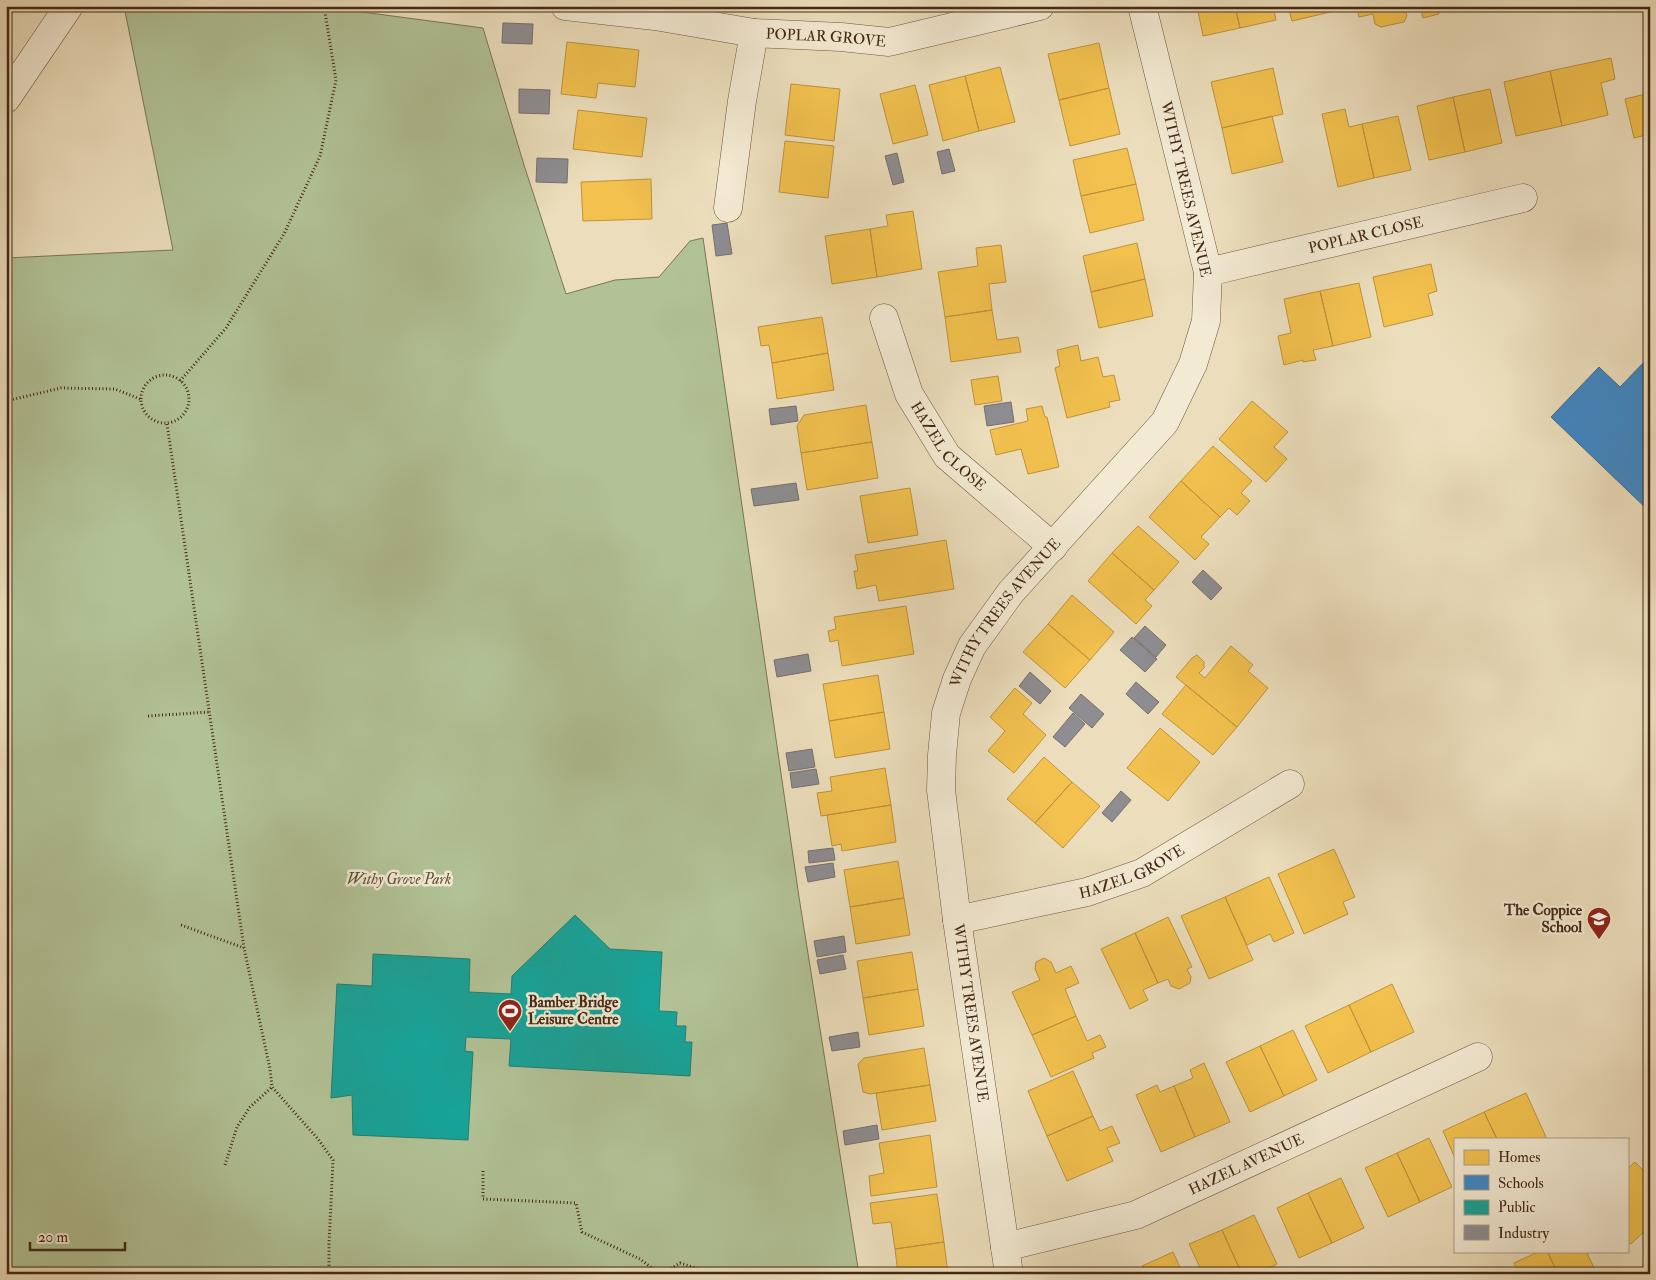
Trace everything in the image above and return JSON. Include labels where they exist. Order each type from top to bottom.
[{"type":"street","points":[[6,99],[69,6]]},
{"type":"street","points":[[565,6],[655,16],[754,33]]},
{"type":"street","name":"POPLAR GROVE","points":[[728,208],[742,101],[754,33],[841,37],[889,42],[1040,6]]},
{"type":"street","name":"WITHY TREES AVENUE","points":[[1009,1274],[957,920],[941,790],[946,712],[957,679],[972,646],[1011,592],[1165,422],[1193,364],[1206,321],[1208,272],[1142,6]]},
{"type":"street","name":"POPLAR CLOSE","points":[[1208,272],[1523,198]]},
{"type":"street","name":"HAZEL CLOSE","points":[[884,318],[909,394],[947,456],[1053,547]]},
{"type":"street","name":"HAZEL GROVE","points":[[957,920],[1087,892],[1142,873],[1290,784]]},
{"type":"street","name":"HAZEL AVENUE","points":[[1005,1247],[1136,1215],[1478,1057]]},
{"type":"path","points":[[180,381],[226,328],[284,234],[320,156],[336,80],[324,6]]},
{"type":"path","points":[[166,375],[180,381],[188,392],[188,406],[180,418],[167,424],[151,420],[141,407],[140,399],[146,385],[151,379],[166,375]]},
{"type":"path","points":[[6,401],[61,388],[115,389],[140,399]]},
{"type":"path","points":[[167,424],[244,948],[270,1069],[272,1088],[318,1139],[333,1160],[329,1244],[330,1274]]},
{"type":"path","points":[[148,716],[210,712]]},
{"type":"path","points":[[181,925],[244,948]]},
{"type":"path","points":[[225,1166],[237,1127],[250,1107],[272,1088]]},
{"type":"path","points":[[483,1170],[483,1199],[576,1203],[582,1232],[640,1260],[661,1274],[680,1263],[705,1271],[707,1274]]},
{"type":"green space","name":"Withy Grove Park","points":[[124,6],[317,6],[483,28],[524,165],[566,294],[615,280],[659,277],[690,241],[703,238],[799,897],[859,1274],[6,1274],[6,258],[173,250]]},
{"type":"building: Homes","points":[[1197,6],[1235,6],[1240,28],[1203,36]]},
{"type":"building: Homes","points":[[1235,6],[1273,6],[1276,20],[1240,28]]},
{"type":"building: Homes","points":[[1288,6],[1338,6],[1339,10],[1292,21]]},
{"type":"building: Homes","points":[[1356,6],[1404,6],[1407,16],[1404,22],[1381,27],[1375,24],[1373,14],[1359,17]]},
{"type":"building: Homes","points":[[1420,6],[1437,6],[1439,14],[1423,18]]},
{"type":"building: Homes","points":[[567,42],[639,50],[635,87],[598,83],[596,98],[561,94]]},
{"type":"building: Homes","points":[[1099,43],[1109,88],[1059,100],[1048,54]]},
{"type":"building: Homes","points":[[1611,58],[1615,79],[1601,83],[1608,115],[1562,126],[1550,71]]},
{"type":"building: Homes","points":[[1000,67],[1015,122],[979,131],[965,76]]},
{"type":"building: Homes","points":[[1273,68],[1283,114],[1222,128],[1211,82]]},
{"type":"building: Homes","points":[[1550,71],[1562,126],[1516,136],[1504,82]]},
{"type":"building: Homes","points":[[965,76],[979,131],[943,141],[929,85]]},
{"type":"building: Homes","points":[[791,84],[840,89],[834,141],[785,135]]},
{"type":"building: Homes","points":[[915,85],[928,135],[893,144],[880,94]]},
{"type":"building: Homes","points":[[1109,88],[1120,134],[1070,146],[1059,100]]},
{"type":"building: Homes","points":[[1490,89],[1502,143],[1465,152],[1453,97]]},
{"type":"building: Homes","points":[[1650,93],[1650,134],[1634,138],[1625,99]]},
{"type":"building: Homes","points":[[1453,97],[1465,152],[1429,160],[1417,106]]},
{"type":"building: Homes","points":[[1345,109],[1349,127],[1362,124],[1374,178],[1338,187],[1322,114]]},
{"type":"building: Homes","points":[[578,110],[647,118],[642,157],[573,149]]},
{"type":"building: Homes","points":[[1272,116],[1283,162],[1232,174],[1222,128]]},
{"type":"building: Homes","points":[[1398,116],[1411,170],[1374,178],[1362,124]]},
{"type":"building: Homes","points":[[785,141],[834,146],[828,198],[779,192]]},
{"type":"building: Homes","points":[[1127,148],[1136,184],[1081,196],[1073,160]]},
{"type":"building: Homes","points":[[651,179],[652,219],[583,221],[581,182]]},
{"type":"building: Homes","points":[[1136,184],[1144,220],[1090,233],[1081,196]]},
{"type":"building: Homes","points":[[913,211],[922,269],[877,277],[870,229],[888,226],[886,215]]},
{"type":"building: Homes","points":[[870,229],[877,277],[832,284],[825,236]]},
{"type":"building: Homes","points":[[1137,243],[1145,279],[1091,292],[1083,256]]},
{"type":"building: Homes","points":[[1001,245],[1006,282],[989,284],[992,310],[945,317],[938,272],[978,266],[976,248]]},
{"type":"building: Homes","points":[[1431,264],[1437,291],[1428,294],[1433,315],[1384,327],[1373,277]]},
{"type":"building: Homes","points":[[1145,279],[1153,316],[1099,328],[1091,292]]},
{"type":"building: Homes","points":[[1359,283],[1371,337],[1333,346],[1320,291]]},
{"type":"building: Homes","points":[[1320,291],[1333,346],[1313,350],[1316,360],[1303,362],[1303,360],[1284,365],[1278,336],[1291,333],[1284,299]]},
{"type":"building: Homes","points":[[992,310],[997,340],[1018,337],[1021,352],[951,362],[945,317]]},
{"type":"building: Homes","points":[[822,317],[828,353],[772,363],[769,345],[761,346],[758,327]]},
{"type":"building: Homes","points":[[1078,345],[1081,361],[1098,357],[1103,377],[1114,375],[1120,400],[1109,402],[1110,407],[1067,418],[1055,368],[1060,366],[1057,350]]},
{"type":"building: Homes","points":[[828,353],[834,390],[777,399],[772,363]]},
{"type":"building: Homes","points":[[998,376],[1002,401],[975,405],[971,380]]},
{"type":"building: Homes","points":[[1252,401],[1288,432],[1274,447],[1287,459],[1266,482],[1219,439]]},
{"type":"building: Homes","points":[[866,405],[872,442],[801,453],[797,426],[804,415]]},
{"type":"building: Homes","points":[[1042,406],[1045,417],[1047,417],[1059,467],[1028,474],[1021,449],[996,455],[990,430],[1028,421],[1026,409]]},
{"type":"building: Homes","points":[[872,442],[878,478],[807,490],[801,453]]},
{"type":"building: Homes","points":[[1213,446],[1252,481],[1241,493],[1250,501],[1237,515],[1229,508],[1220,517],[1181,481]]},
{"type":"building: Homes","points":[[1181,481],[1220,517],[1201,537],[1209,544],[1195,560],[1149,517]]},
{"type":"building: Homes","points":[[910,488],[918,535],[868,543],[860,496]]},
{"type":"building: Homes","points":[[1138,526],[1179,562],[1154,590],[1112,553]]},
{"type":"building: Homes","points":[[946,540],[954,589],[879,601],[876,585],[857,589],[854,571],[858,571],[855,555]]},
{"type":"building: Homes","points":[[1112,553],[1154,590],[1145,600],[1152,606],[1136,624],[1088,581]]},
{"type":"building: Homes","points":[[1072,595],[1114,632],[1090,660],[1048,624]]},
{"type":"building: Homes","points":[[906,606],[914,654],[842,666],[838,640],[830,642],[828,631],[836,629],[834,617]]},
{"type":"building: Homes","points":[[1048,624],[1090,660],[1065,688],[1023,652]]},
{"type":"building: Homes","points":[[1231,646],[1253,665],[1248,671],[1268,688],[1237,727],[1176,677],[1192,658],[1197,655],[1204,662],[1204,668],[1199,673],[1205,678]]},
{"type":"building: Homes","points":[[878,675],[884,712],[829,721],[823,684]]},
{"type":"building: Homes","points":[[1186,685],[1237,727],[1213,755],[1162,714]]},
{"type":"building: Homes","points":[[1015,688],[1032,703],[1023,714],[1046,735],[1014,773],[988,751],[1005,731],[990,717]]},
{"type":"building: Homes","points":[[884,712],[890,749],[835,758],[829,721]]},
{"type":"building: Homes","points":[[1160,728],[1200,762],[1168,801],[1127,768]]},
{"type":"building: Homes","points":[[1044,757],[1072,782],[1035,823],[1007,799]]},
{"type":"building: Homes","points":[[885,768],[891,805],[821,816],[817,793],[832,791],[830,777]]},
{"type":"building: Homes","points":[[1072,782],[1100,806],[1063,848],[1035,823]]},
{"type":"building: Homes","points":[[891,805],[896,842],[842,851],[841,844],[832,846],[827,815]]},
{"type":"building: Homes","points":[[1334,849],[1355,897],[1343,902],[1348,914],[1304,934],[1278,874]]},
{"type":"building: Homes","points":[[898,861],[904,898],[850,907],[844,870]]},
{"type":"building: Homes","points":[[1269,877],[1294,933],[1274,942],[1270,934],[1247,945],[1225,897]]},
{"type":"building: Homes","points":[[1225,897],[1253,960],[1209,979],[1181,916]]},
{"type":"building: Homes","points":[[904,898],[910,935],[856,944],[850,907]]},
{"type":"building: Homes","points":[[1168,917],[1192,967],[1187,969],[1191,977],[1190,983],[1179,989],[1171,986],[1168,979],[1158,983],[1135,933]]},
{"type":"building: Homes","points":[[1135,933],[1158,983],[1143,990],[1148,1000],[1130,1009],[1101,949]]},
{"type":"building: Homes","points":[[912,952],[918,989],[863,998],[857,961]]},
{"type":"building: Homes","points":[[1044,958],[1051,962],[1056,973],[1071,966],[1079,983],[1065,989],[1076,1016],[1032,1035],[1012,992],[1040,980],[1035,969],[1036,962]]},
{"type":"building: Homes","points":[[1392,984],[1414,1032],[1371,1052],[1349,1005]]},
{"type":"building: Homes","points":[[918,989],[924,1026],[869,1035],[863,998]]},
{"type":"building: Homes","points":[[1349,1005],[1371,1052],[1328,1073],[1305,1026]]},
{"type":"building: Homes","points":[[1076,1016],[1087,1041],[1100,1035],[1106,1047],[1092,1053],[1094,1058],[1051,1077],[1032,1035]]},
{"type":"building: Homes","points":[[1293,1030],[1317,1080],[1284,1096],[1260,1046]]},
{"type":"building: Homes","points":[[1260,1046],[1284,1096],[1250,1112],[1226,1062]]},
{"type":"building: Homes","points":[[924,1048],[930,1085],[870,1094],[863,1092],[858,1064],[864,1058]]},
{"type":"building: Homes","points":[[1204,1063],[1230,1122],[1195,1137],[1174,1086],[1193,1078],[1190,1070]]},
{"type":"building: Homes","points":[[1073,1071],[1093,1116],[1047,1136],[1028,1091]]},
{"type":"building: Homes","points":[[930,1085],[936,1121],[882,1130],[876,1093]]},
{"type":"building: Homes","points":[[1157,1085],[1160,1092],[1174,1086],[1195,1137],[1161,1152],[1136,1095]]},
{"type":"building: Homes","points":[[1526,1093],[1546,1137],[1497,1138],[1484,1112]]},
{"type":"building: Homes","points":[[1484,1112],[1497,1138],[1454,1138],[1454,1156],[1443,1131]]},
{"type":"building: Homes","points":[[1093,1116],[1100,1131],[1112,1126],[1120,1143],[1107,1148],[1113,1161],[1067,1181],[1047,1136]]},
{"type":"building: Homes","points":[[930,1135],[937,1187],[871,1196],[869,1176],[884,1173],[879,1143]]},
{"type":"building: Homes","points":[[1429,1138],[1452,1187],[1420,1202],[1397,1153]]},
{"type":"building: Homes","points":[[1397,1153],[1420,1202],[1388,1217],[1365,1168]]},
{"type":"building: Homes","points":[[1635,1162],[1650,1177],[1650,1226],[1631,1244],[1628,1242],[1628,1168]]},
{"type":"building: Homes","points":[[1341,1178],[1364,1228],[1332,1243],[1308,1193]]},
{"type":"building: Homes","points":[[1308,1193],[1332,1243],[1299,1258],[1277,1208]]},
{"type":"building: Homes","points":[[937,1194],[944,1242],[895,1249],[891,1222],[873,1224],[870,1203]]},
{"type":"building: Homes","points":[[1254,1215],[1277,1264],[1257,1274],[1242,1274],[1222,1230]]},
{"type":"building: Homes","points":[[1222,1230],[1242,1274],[1203,1274],[1189,1244]]},
{"type":"building: Homes","points":[[944,1242],[948,1274],[898,1274],[895,1249]]},
{"type":"building: Homes","points":[[1173,1252],[1183,1274],[1146,1274],[1142,1266]]},
{"type":"building: Homes","points":[[1538,1252],[1547,1252],[1558,1274],[1519,1274],[1514,1263]]},
{"type":"building: Homes","points":[[1547,1252],[1586,1252],[1597,1274],[1558,1274]]},
{"type":"building: Schools","points":[[1648,358],[1650,359],[1650,512],[1551,417],[1599,367],[1620,387]]},
{"type":"building: Public","name":"Bamber Bridge Leisure Centre","points":[[575,915],[610,949],[662,952],[659,1011],[677,1012],[676,1026],[686,1026],[685,1042],[692,1042],[690,1076],[509,1066],[511,1039],[466,1037],[465,1051],[473,1052],[468,1140],[353,1135],[352,1095],[331,1098],[337,984],[372,986],[373,954],[470,959],[469,992],[511,994],[512,976]]},
{"type":"building: Industry","points":[[503,23],[533,24],[532,44],[502,43]]},
{"type":"building: Industry","points":[[519,89],[550,90],[549,114],[519,113]]},
{"type":"building: Industry","points":[[949,149],[955,171],[942,174],[937,152]]},
{"type":"building: Industry","points":[[897,153],[904,182],[893,185],[885,156]]},
{"type":"building: Industry","points":[[537,158],[568,159],[567,183],[536,182]]},
{"type":"building: Industry","points":[[727,223],[732,254],[716,256],[712,225]]},
{"type":"building: Industry","points":[[1011,402],[1014,422],[987,426],[984,406]]},
{"type":"building: Industry","points":[[796,406],[798,421],[771,425],[769,409]]},
{"type":"building: Industry","points":[[796,483],[799,500],[754,506],[751,489]]},
{"type":"building: Industry","points":[[1203,570],[1222,588],[1211,600],[1192,582]]},
{"type":"building: Industry","points":[[1145,626],[1166,645],[1156,657],[1134,638]]},
{"type":"building: Industry","points":[[1132,637],[1157,659],[1145,672],[1120,650]]},
{"type":"building: Industry","points":[[808,654],[811,671],[777,677],[774,660]]},
{"type":"building: Industry","points":[[1030,672],[1051,691],[1040,704],[1019,686]]},
{"type":"building: Industry","points":[[1136,682],[1159,702],[1148,714],[1126,694]]},
{"type":"building: Industry","points":[[1081,694],[1104,714],[1092,728],[1069,708]]},
{"type":"building: Industry","points":[[1073,713],[1085,724],[1065,747],[1053,737]]},
{"type":"building: Industry","points":[[812,749],[815,767],[789,771],[786,753]]},
{"type":"building: Industry","points":[[816,769],[819,784],[792,788],[790,773]]},
{"type":"building: Industry","points":[[1121,791],[1131,800],[1112,822],[1102,813]]},
{"type":"building: Industry","points":[[833,848],[835,860],[809,863],[808,851]]},
{"type":"building: Industry","points":[[833,863],[835,877],[808,882],[805,867]]},
{"type":"building: Industry","points":[[844,936],[846,952],[817,957],[814,941]]},
{"type":"building: Industry","points":[[843,955],[846,969],[820,974],[817,960]]},
{"type":"building: Industry","points":[[858,1032],[860,1047],[832,1051],[829,1037]]},
{"type":"building: Industry","points":[[877,1125],[879,1139],[845,1145],[843,1131]]},
{"type":"place","name":"The Coppice School","points":[[1599,940]]},
{"type":"place","name":"Bamber Bridge Leisure Centre","points":[[510,1032]]}]
